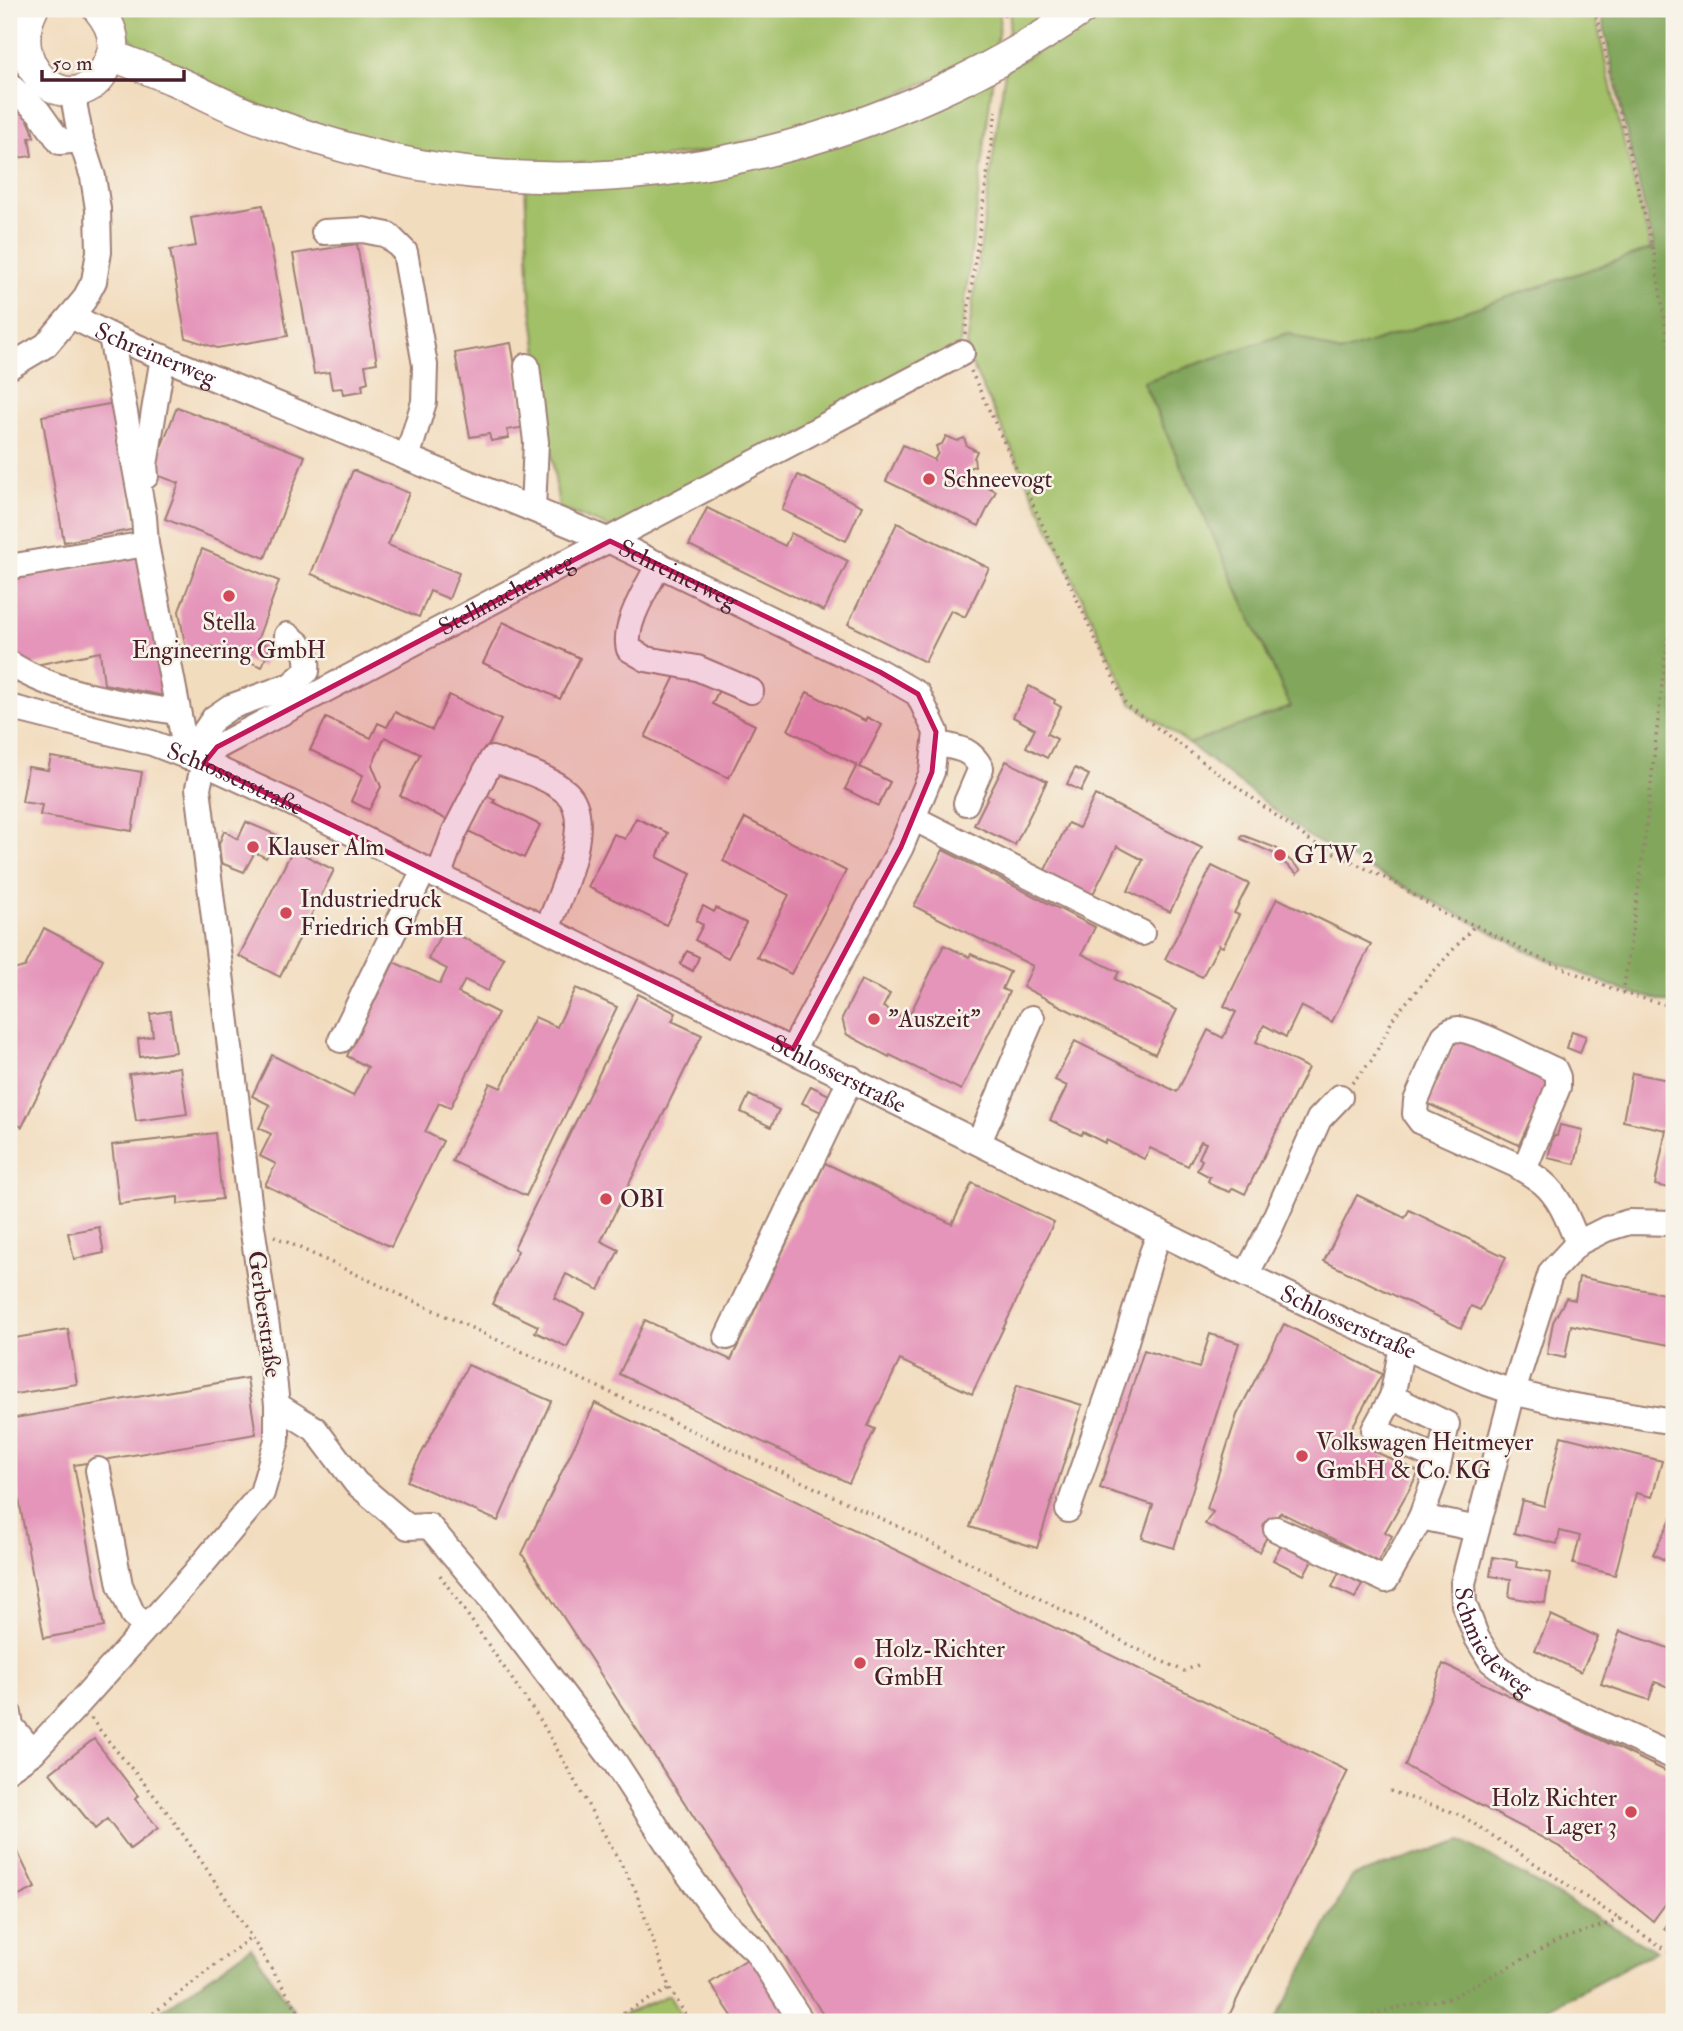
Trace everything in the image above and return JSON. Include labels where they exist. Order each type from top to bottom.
[{"type":"main road","points":[[20,20],[17,48],[28,75],[43,87],[72,91],[98,79],[105,72],[112,56],[112,34],[105,17],[98,9]]},
{"type":"main road","points":[[112,56],[171,79],[263,121],[366,152],[420,165],[475,173],[579,176],[706,164],[828,135],[953,85],[1045,34],[1083,9]]},
{"type":"street","points":[[9,85],[38,111],[60,142],[81,140]]},
{"type":"street","points":[[9,367],[46,345],[71,316],[94,282],[99,241],[98,209],[72,91]]},
{"type":"street","points":[[324,232],[363,230],[387,235],[405,252],[425,365],[424,402],[407,458]]},
{"type":"street","name":"Schreinerweg","points":[[71,316],[163,358],[610,541],[880,672],[918,694],[936,732],[932,772],[901,848],[793,1049]]},
{"type":"street","points":[[111,336],[145,517],[146,544],[176,712],[195,760]]},
{"type":"street","name":"Stellmacherweg","points":[[195,760],[962,354]]},
{"type":"street","points":[[155,500],[145,465],[163,358]]},
{"type":"street","points":[[527,366],[536,442],[533,509]]},
{"type":"street","points":[[9,567],[146,544]]},
{"type":"street","points":[[659,564],[637,606],[627,640],[629,649],[646,659],[697,668],[751,691]]},
{"type":"street","points":[[195,760],[214,718],[230,706],[290,685],[307,671],[308,660],[303,646],[288,635]]},
{"type":"street","points":[[9,663],[41,680],[82,693],[176,712]]},
{"type":"street","name":"Schlosserstraße","points":[[9,708],[152,743],[289,802],[1246,1275],[1482,1381],[1513,1392],[1563,1404],[1674,1422]]},
{"type":"street","points":[[935,743],[966,750],[975,757],[981,768],[967,803]]},
{"type":"street","points":[[341,1040],[492,759],[554,783],[569,794],[577,810],[578,823],[570,870],[547,929]]},
{"type":"street","name":"Gerberstraße","points":[[9,1769],[33,1752],[80,1702],[262,1493],[277,1440],[277,1405],[252,1226],[195,760]]},
{"type":"street","points":[[913,818],[1142,933]]},
{"type":"street","points":[[979,1142],[1032,1018]]},
{"type":"street","points":[[1524,1170],[1558,1087],[1555,1070],[1476,1035],[1457,1029],[1450,1031],[1444,1036],[1416,1101],[1415,1114],[1421,1122],[1514,1164],[1544,1184],[1556,1198],[1578,1243],[1606,1229],[1629,1222],[1674,1223]]},
{"type":"street","points":[[727,1336],[851,1078]]},
{"type":"street","points":[[1246,1275],[1269,1231],[1319,1119],[1340,1097]]},
{"type":"street","points":[[1068,1510],[1121,1358],[1160,1232]]},
{"type":"street","name":"Schmiedeweg","points":[[1578,1243],[1551,1272],[1513,1392],[1463,1583],[1464,1604],[1477,1638],[1491,1661],[1530,1691],[1674,1757]]},
{"type":"street","points":[[1402,1346],[1392,1397],[1374,1430],[1439,1460]]},
{"type":"street","points":[[1276,1529],[1386,1580],[1421,1517],[1436,1475],[1447,1424],[1392,1397]]},
{"type":"street","points":[[277,1405],[315,1429],[356,1483],[408,1527],[429,1527],[485,1592],[616,1764],[680,1863],[721,1919],[756,1951],[802,2022]]},
{"type":"street","points":[[98,1470],[120,1585],[133,1615],[147,1626]]},
{"type":"street","points":[[1421,1517],[1477,1529]]},
{"type":"street","points":[[9,1714],[11,1726],[33,1752]]},
{"type":"path","points":[[1004,17],[1005,9]]},
{"type":"path","points":[[1595,9],[1654,254],[1674,379]]},
{"type":"path","points":[[996,111],[962,354],[1126,705],[1312,842],[1397,884],[1446,915],[1475,925],[1530,954],[1623,993],[1674,1007]]},
{"type":"path","points":[[1623,993],[1642,857],[1674,579]]},
{"type":"path","points":[[1340,1097],[1372,1060],[1395,1015],[1475,925]]},
{"type":"path","points":[[252,1226],[897,1527],[1159,1660],[1184,1671],[1198,1665]]},
{"type":"path","points":[[436,1569],[541,1721],[635,1889],[670,1989],[690,2022]]},
{"type":"path","points":[[80,1702],[109,1743],[170,1817],[305,2022]]},
{"type":"path","points":[[1390,1791],[1461,1815],[1674,1955]]},
{"type":"path","points":[[1352,2022],[1395,2008],[1450,1998],[1559,1940],[1622,1919]]},
{"type":"path","points":[[142,2022],[251,1937]]},
{"type":"path","points":[[604,2022],[670,1989]]},
{"type":"highlighted area","points":[[610,541],[880,672],[918,694],[936,732],[932,772],[901,847],[793,1049],[204,763],[217,747]]},
{"type":"green space","points":[[113,9],[1001,9],[996,50],[886,100],[758,143],[625,163],[476,163],[368,142],[242,100],[138,46],[126,34]]},
{"type":"green space","points":[[1011,9],[1063,9],[1007,43]]},
{"type":"green space","points":[[1102,9],[1594,9],[1651,250],[1340,353],[1288,333],[1143,382],[1291,707],[1189,744],[1131,702],[966,352],[1005,70],[1068,33]]},
{"type":"green space","points":[[1600,9],[1674,9],[1674,1004],[1624,991],[1530,952],[1312,839],[1189,744],[1291,707],[1143,382],[1288,333],[1340,353],[1654,248]]},
{"type":"green space","points":[[993,76],[959,351],[616,530],[559,508],[530,295],[525,186],[573,187]]},
{"type":"green space","points":[[1462,1841],[1656,1951],[1541,2012],[1509,2022],[1275,2022],[1352,1876]]},
{"type":"green space","points":[[251,1947],[301,2022],[146,2022]]},
{"type":"green space","points":[[669,1995],[686,2022],[608,2022],[611,2020]]},
{"type":"building","points":[[9,97],[25,113],[32,129],[34,137],[29,138],[32,156],[9,159]]},
{"type":"building","points":[[263,205],[288,336],[217,348],[186,338],[170,250],[196,246],[191,218]]},
{"type":"building","points":[[357,244],[377,363],[365,365],[368,382],[362,384],[363,391],[343,394],[342,388],[332,389],[329,372],[314,374],[293,254]]},
{"type":"building","points":[[511,343],[526,427],[507,430],[509,438],[491,441],[489,434],[470,437],[455,353]]},
{"type":"building","points":[[115,403],[136,529],[64,542],[42,416]]},
{"type":"building","points":[[177,407],[305,456],[265,558],[165,519],[179,483],[151,473]]},
{"type":"building","name":"Schneevogt","points":[[946,436],[957,441],[964,438],[967,446],[977,451],[975,466],[968,468],[965,476],[996,491],[979,526],[886,481],[903,445],[934,460],[938,453],[936,446],[942,444]]},
{"type":"building","points":[[353,470],[409,493],[388,545],[459,573],[449,599],[430,591],[419,617],[311,574]]},
{"type":"building","points":[[798,475],[862,506],[846,541],[782,510]]},
{"type":"building","points":[[707,508],[785,546],[791,533],[848,561],[824,611],[689,545]]},
{"type":"building","points":[[897,523],[989,568],[965,617],[951,610],[925,662],[848,624]]},
{"type":"building","name":"Stella Engineering GmbH","points":[[202,549],[279,581],[257,641],[270,646],[262,667],[211,646],[207,656],[186,650],[179,611]]},
{"type":"building","points":[[140,556],[165,696],[104,684],[100,652],[31,666],[9,651],[9,580]]},
{"type":"building","points":[[503,622],[580,658],[560,699],[483,663]]},
{"type":"building","points":[[678,670],[719,690],[712,704],[755,725],[729,778],[645,737]]},
{"type":"building","points":[[1029,686],[1055,700],[1054,703],[1061,707],[1047,734],[1057,739],[1047,758],[1026,747],[1035,729],[1013,717]]},
{"type":"building","points":[[807,692],[865,721],[867,717],[882,725],[860,767],[890,782],[878,806],[845,789],[857,765],[788,730]]},
{"type":"building","points":[[449,695],[501,720],[451,822],[400,796],[420,754],[385,737],[372,765],[381,787],[369,810],[351,801],[363,775],[310,750],[326,718],[371,738],[378,723],[387,727],[395,712],[432,730]]},
{"type":"building","points":[[51,757],[142,772],[132,831],[40,815],[42,805],[22,802],[28,767],[48,770]]},
{"type":"building","points":[[1006,761],[1047,781],[1015,845],[974,825]]},
{"type":"building","points":[[1075,768],[1089,775],[1081,791],[1067,784]]},
{"type":"building","points":[[484,794],[495,800],[493,802],[540,825],[524,858],[466,830]]},
{"type":"building","points":[[1095,795],[1202,848],[1170,912],[1128,891],[1143,860],[1117,846],[1090,900],[1042,876],[1068,823],[1079,828]]},
{"type":"building","points":[[636,818],[668,833],[657,857],[691,874],[666,925],[588,887],[614,834],[625,839]]},
{"type":"building","points":[[745,818],[846,871],[791,974],[757,957],[789,895],[723,861]]},
{"type":"building","points":[[246,822],[279,836],[266,858],[255,852],[244,872],[221,863],[219,844],[224,831],[238,839]]},
{"type":"building","name":"GTW 2","points":[[1242,835],[1276,848],[1301,870],[1297,874],[1273,853],[1241,839]]},
{"type":"building","name":"Industriedruck Friedrich GmbH","points":[[293,849],[334,870],[280,977],[239,956]]},
{"type":"building","points":[[943,850],[1095,927],[1082,954],[1119,972],[1115,979],[1177,1010],[1155,1054],[1023,987],[1033,966],[914,906]]},
{"type":"building","points":[[1212,866],[1249,884],[1234,913],[1239,915],[1223,947],[1219,945],[1202,977],[1165,959]]},
{"type":"building","points":[[1277,898],[1371,944],[1332,1022],[1301,1006],[1286,1037],[1264,1025],[1256,1042],[1308,1068],[1245,1194],[1233,1188],[1230,1192],[1214,1186],[1208,1181],[1210,1177],[1197,1170],[1206,1143],[1201,1141],[1188,1166],[1150,1148],[1144,1159],[1106,1140],[1105,1143],[1083,1132],[1081,1135],[1050,1120],[1067,1086],[1055,1080],[1075,1041],[1177,1092],[1208,1030],[1223,1038],[1236,1012],[1224,1006]]},
{"type":"building","points":[[703,906],[714,912],[716,908],[746,923],[728,958],[695,940],[703,925],[696,921]]},
{"type":"building","points":[[44,928],[103,959],[22,1127],[9,1120],[9,971],[25,967]]},
{"type":"building","points":[[444,928],[504,958],[488,991],[465,980],[458,993],[498,1013],[450,1108],[439,1103],[425,1132],[443,1141],[391,1247],[265,1185],[276,1164],[260,1156],[271,1134],[259,1128],[270,1105],[252,1096],[272,1055],[353,1096],[368,1067],[347,1056],[394,962],[440,984],[447,969],[428,959]]},
{"type":"building","points":[[944,945],[1010,972],[1002,989],[1009,992],[961,1090],[846,1034],[842,1018],[861,980],[890,994],[883,1007],[907,1020]]},
{"type":"building","points":[[687,951],[699,957],[693,971],[680,964]]},
{"type":"building","points":[[576,988],[617,1007],[526,1196],[452,1161],[490,1083],[501,1088],[535,1017],[557,1027]]},
{"type":"building","points":[[638,994],[676,1013],[672,1021],[702,1035],[601,1241],[619,1250],[599,1290],[566,1274],[554,1298],[584,1313],[567,1347],[535,1332],[538,1326],[492,1304],[518,1251],[514,1248]]},
{"type":"building","points":[[170,1011],[176,1052],[140,1057],[138,1039],[153,1036],[150,1014]]},
{"type":"building","points":[[1572,1031],[1586,1036],[1580,1053],[1567,1048]]},
{"type":"building","points":[[1458,1036],[1550,1077],[1519,1145],[1428,1104]]},
{"type":"building","points":[[180,1067],[187,1114],[136,1121],[129,1074]]},
{"type":"building","points":[[1632,1073],[1674,1081],[1674,1189],[1655,1185],[1666,1130],[1623,1121]]},
{"type":"building","points":[[811,1086],[829,1095],[821,1112],[802,1103]]},
{"type":"building","points":[[749,1095],[779,1110],[771,1127],[741,1112]]},
{"type":"building","points":[[1560,1125],[1583,1130],[1575,1164],[1548,1158],[1553,1136],[1557,1136]]},
{"type":"building","points":[[215,1133],[222,1199],[178,1204],[178,1197],[119,1204],[112,1145]]},
{"type":"building","points":[[825,1163],[952,1224],[972,1183],[1054,1222],[972,1394],[900,1360],[868,1426],[875,1429],[849,1483],[619,1374],[645,1320],[731,1360]]},
{"type":"building","points":[[1357,1195],[1405,1218],[1409,1210],[1506,1257],[1480,1310],[1471,1306],[1461,1328],[1324,1261]]},
{"type":"building","points":[[99,1227],[104,1253],[74,1259],[68,1233]]},
{"type":"building","points":[[1579,1277],[1674,1296],[1674,1346],[1571,1325],[1565,1358],[1547,1354],[1553,1322],[1566,1298],[1575,1300]]},
{"type":"building","points":[[1284,1324],[1382,1374],[1346,1438],[1419,1472],[1385,1532],[1392,1536],[1378,1562],[1280,1512],[1259,1552],[1205,1524],[1213,1512],[1207,1509],[1237,1415]]},
{"type":"building","points":[[68,1329],[77,1384],[9,1395],[9,1339]]},
{"type":"building","points":[[1210,1334],[1239,1343],[1174,1548],[1142,1538],[1153,1505],[1100,1488],[1144,1350],[1199,1368]]},
{"type":"building","points":[[468,1365],[551,1401],[498,1521],[407,1481]]},
{"type":"building","points":[[247,1378],[256,1434],[74,1465],[104,1627],[44,1638],[9,1444],[9,1419]]},
{"type":"building","points":[[1017,1385],[1082,1405],[1037,1548],[970,1527]]},
{"type":"building","name":"Holz-Richter GmbH","points":[[595,1403],[1348,1771],[1226,2022],[828,2022],[522,1554]]},
{"type":"building","points":[[1561,1436],[1662,1461],[1652,1497],[1636,1493],[1615,1575],[1573,1564],[1580,1536],[1560,1531],[1557,1544],[1514,1533],[1522,1500],[1544,1506]]},
{"type":"building","points":[[1672,1517],[1674,1519],[1674,1565],[1653,1554]]},
{"type":"building","points":[[1281,1545],[1312,1560],[1304,1575],[1273,1560]]},
{"type":"building","points":[[1493,1557],[1517,1561],[1516,1567],[1550,1573],[1545,1603],[1509,1597],[1511,1579],[1490,1576]]},
{"type":"building","points":[[1339,1572],[1362,1584],[1355,1598],[1332,1587]]},
{"type":"building","points":[[1551,1615],[1598,1637],[1581,1672],[1535,1650]]},
{"type":"building","points":[[1620,1631],[1674,1650],[1674,1689],[1655,1682],[1649,1700],[1601,1684]]},
{"type":"building","points":[[1443,1664],[1674,1775],[1674,1892],[1653,1921],[1562,1848],[1405,1766]]},
{"type":"building","points":[[94,1739],[138,1796],[135,1799],[158,1828],[130,1849],[107,1819],[95,1829],[50,1773]]},
{"type":"building","points":[[9,1834],[35,1888],[9,1901]]},
{"type":"building","points":[[1674,1914],[1674,1936],[1664,1929]]},
{"type":"building","points":[[752,1956],[796,2022],[736,2022],[710,1983]]},
{"type":"place","name":"Schneevogt","points":[[929,479]]},
{"type":"place","name":"Stella Engineering GmbH","points":[[229,596]]},
{"type":"place","name":"Klauser Alm","points":[[253,847]]},
{"type":"place","name":"GTW 2","points":[[1280,855]]},
{"type":"place","name":"Industriedruck Friedrich GmbH","points":[[286,913]]},
{"type":"place","name":"\"Auszeit\"","points":[[874,1019]]},
{"type":"place","name":"OBI","points":[[606,1199]]},
{"type":"place","name":"Volkswagen Heitmeyer GmbH & Co. KG","points":[[1302,1456]]},
{"type":"place","name":"Holz-Richter GmbH","points":[[860,1663]]},
{"type":"place","name":"Holz Richter Lager 3","points":[[1631,1812]]}]
